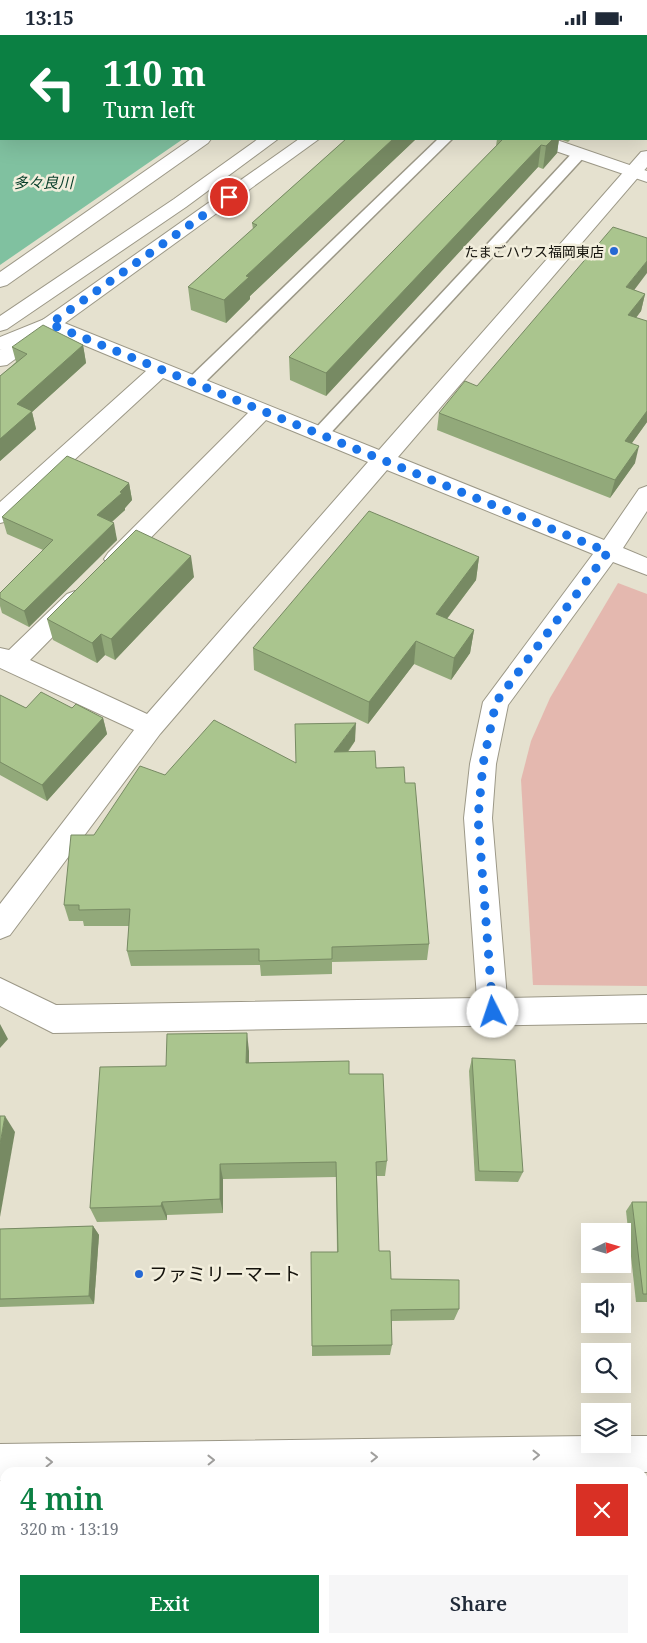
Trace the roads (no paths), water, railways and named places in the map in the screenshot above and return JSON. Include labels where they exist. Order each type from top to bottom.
[{"type":"main road","points":[[0,281],[201,140]]},
{"type":"main road","points":[[0,325],[180,203],[268,140]]},
{"type":"main road","points":[[0,360],[309,140]]},
{"type":"main road","points":[[0,926],[151,727],[383,459],[643,168],[580,153],[541,140]]},
{"type":"main road","points":[[0,344],[50,324],[101,256]]},
{"type":"main road","points":[[50,324],[647,567]]},
{"type":"main road","points":[[0,515],[160,369]]},
{"type":"main road","points":[[151,727],[6,660],[96,579],[262,411]]},
{"type":"main road","points":[[493,1012],[478,818],[483,764],[496,702],[608,552],[647,494]]},
{"type":"main road","points":[[0,991],[53,1019],[647,1009]]},
{"type":"main road","points":[[0,1462],[647,1454]]},
{"type":"lane","points":[[194,383],[444,140]]},
{"type":"lane","points":[[320,434],[580,153]]},
{"type":"water","name":"多々良川","points":[[0,140],[182,140],[0,265]]},
{"type":"place","name":"たまごハウス福岡東店","points":[[614,251]]},
{"type":"place","name":"ファミリーマート","points":[[139,1274]]}]
